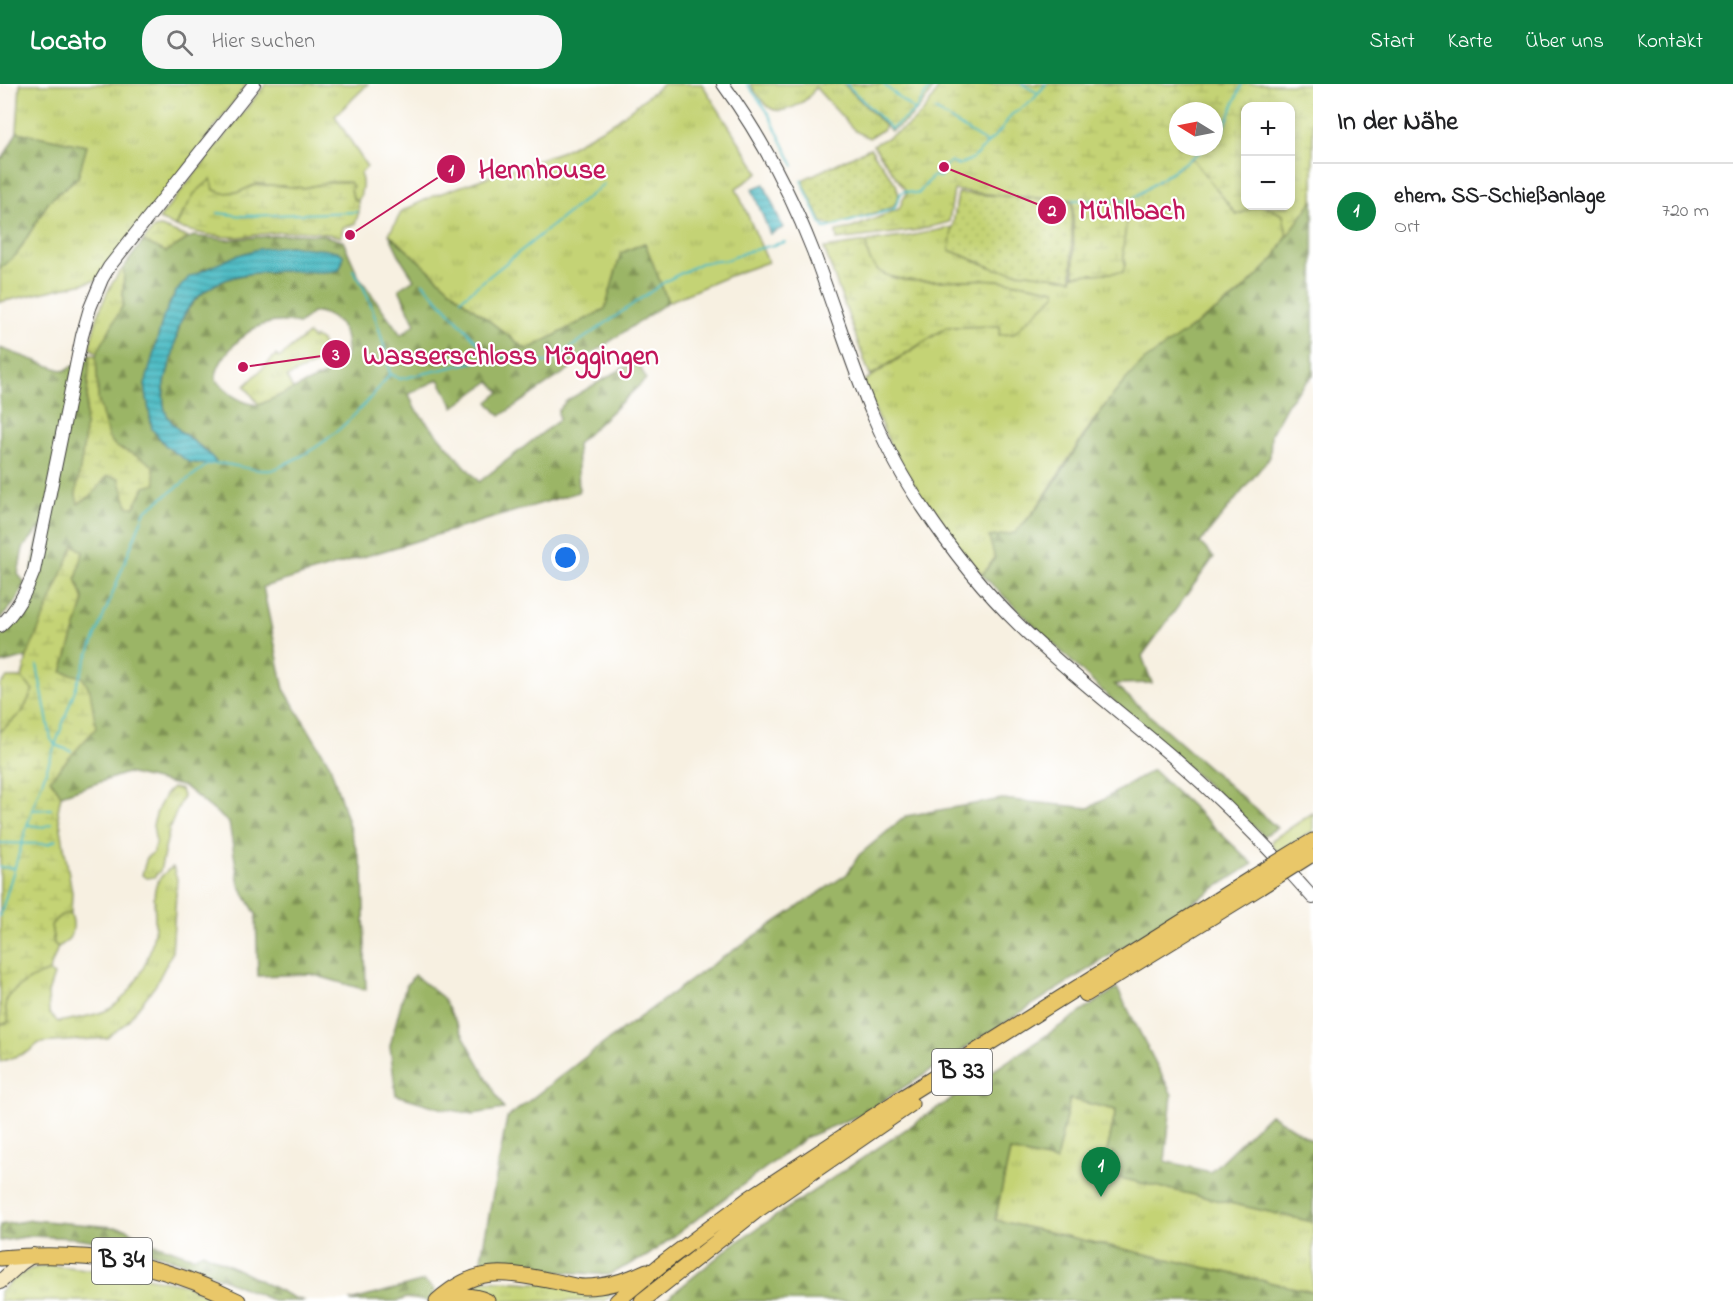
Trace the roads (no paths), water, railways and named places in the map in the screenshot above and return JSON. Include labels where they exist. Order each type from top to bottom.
[{"type":"main road","name":"B 33","points":[[617,1301],[663,1263],[750,1198],[897,1101],[1309,850]]},
{"type":"main road","name":"B 33","points":[[642,1301],[756,1211],[903,1109],[1256,882]]},
{"type":"main road","points":[[0,1282],[21,1263],[34,1255]]},
{"type":"main road","name":"B 34","points":[[0,1258],[69,1255],[112,1259],[183,1277],[238,1301]]},
{"type":"main road","points":[[438,1301],[452,1287],[482,1275],[513,1274],[583,1287],[605,1285],[633,1277],[663,1263]]},
{"type":"main road","points":[[438,1301],[466,1296],[487,1301]]},
{"type":"street","points":[[0,626],[11,615],[25,594],[34,571],[82,336],[102,279],[109,267],[254,84]]},
{"type":"street","points":[[723,84],[762,142],[784,183],[814,253],[862,390],[888,448],[921,505],[969,568],[1018,624],[1072,674],[1215,795],[1313,898]]},
{"type":"water","points":[[764,184],[783,228],[770,234],[752,189]]},
{"type":"water","points":[[289,246],[337,251],[343,255],[343,260],[339,270],[333,271],[263,272],[233,277],[206,290],[195,300],[183,317],[165,384],[164,408],[177,429],[211,455],[216,462],[207,465],[189,462],[167,447],[152,429],[145,385],[163,318],[175,293],[189,277],[235,256],[258,249]]},
{"type":"waterway","points":[[747,84],[767,111],[794,166]]},
{"type":"waterway","points":[[846,84],[891,129],[915,111],[932,84]]},
{"type":"waterway","points":[[883,84],[915,111]]},
{"type":"waterway","points":[[1022,84],[1038,93]]},
{"type":"waterway","points":[[823,229],[894,209],[904,191],[918,194],[933,176],[940,177],[944,167],[950,162],[958,165],[972,159],[1001,130],[1011,115],[1032,101],[1046,84]]},
{"type":"waterway","points":[[1223,131],[1242,84]]},
{"type":"waterway","points":[[935,110],[987,143]]},
{"type":"waterway","points":[[1073,200],[1129,201],[1194,156]]},
{"type":"waterway","points":[[801,180],[821,224],[826,228]]},
{"type":"waterway","points":[[461,299],[604,184]]},
{"type":"waterway","points":[[218,213],[243,216],[357,212]]},
{"type":"waterway","points":[[423,283],[492,358],[514,355],[535,362],[550,362],[666,281],[701,263],[726,260],[746,252],[785,242]]},
{"type":"waterway","points":[[353,270],[371,305],[390,374],[400,379],[491,358]]},
{"type":"waterway","points":[[0,916],[32,810],[78,681],[145,511],[207,465],[222,464],[255,470],[271,470],[304,455],[344,425],[390,374]]},
{"type":"waterway","points":[[37,665],[51,739],[55,745],[71,751]]},
{"type":"waterway","points":[[33,810],[51,809]]},
{"type":"waterway","points":[[29,825],[43,827],[52,824]]},
{"type":"waterway","points":[[0,843],[48,844],[56,840]]},
{"type":"waterway","points":[[0,867],[15,868]]},
{"type":"place","name":"Mühlbach","points":[[944,167]]},
{"type":"place","name":"Hennhouse","points":[[350,235]]},
{"type":"place","name":"Wasserschloss Möggingen","points":[[243,367]]},
{"type":"place","name":"ehem. SS-Schießanlage","points":[[1101,1197]]}]
